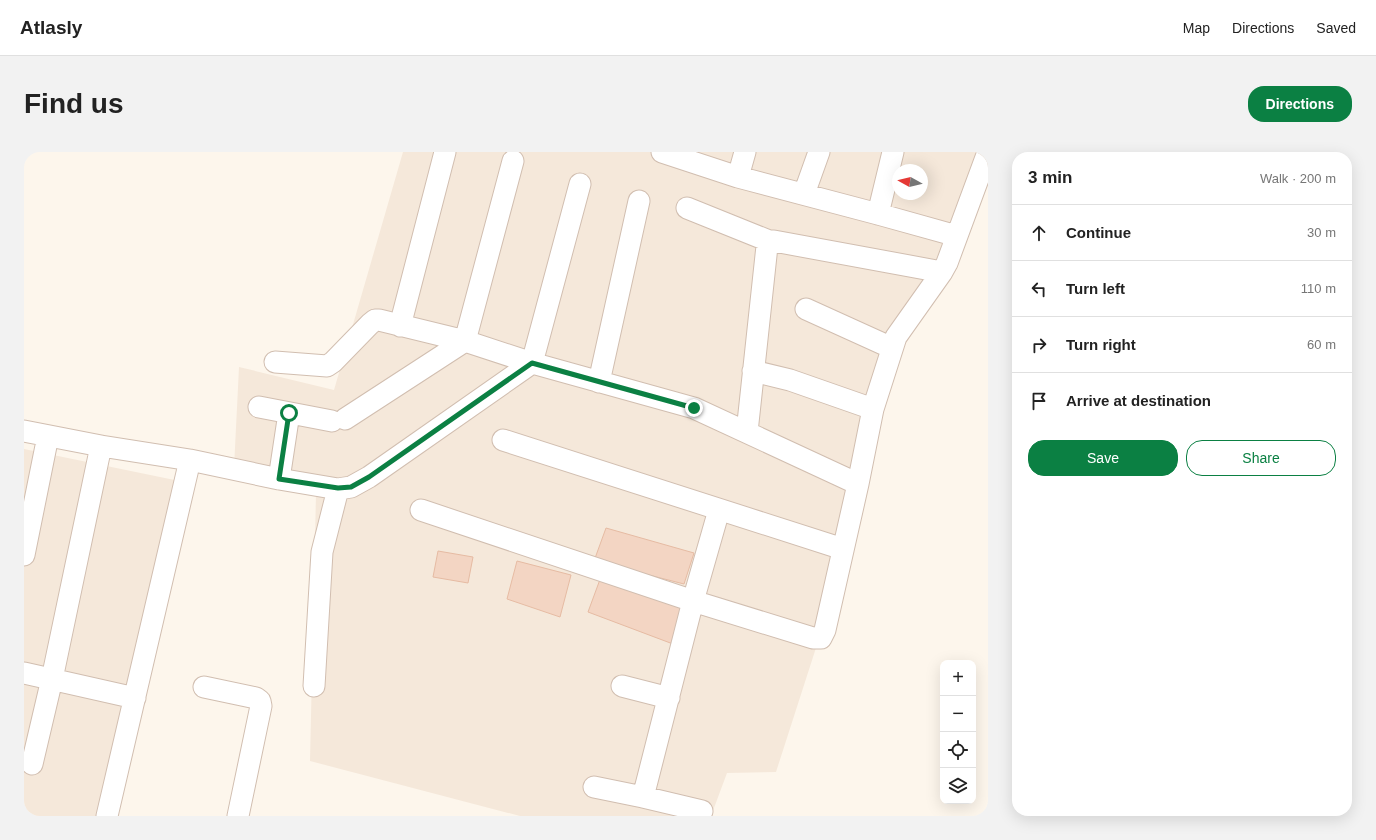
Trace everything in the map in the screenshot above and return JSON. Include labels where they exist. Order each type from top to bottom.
[{"type":"street","points":[[400,326],[444,152]]},
{"type":"street","points":[[738,177],[745,152]]},
{"type":"street","points":[[804,194],[819,152]]},
{"type":"street","points":[[878,214],[893,152]]},
{"type":"street","points":[[421,510],[693,600],[813,638],[821,638],[825,630],[858,484],[873,409],[892,348],[896,338],[942,272],[988,152]]},
{"type":"street","points":[[671,153],[738,177],[957,236]]},
{"type":"street","points":[[259,407],[338,420],[466,341],[513,161]]},
{"type":"street","points":[[24,431],[102,446],[190,460],[279,479],[338,488],[351,487],[369,477],[532,363],[580,184]]},
{"type":"street","points":[[599,382],[639,200]]},
{"type":"street","points":[[687,208],[769,241],[942,272]]},
{"type":"street","points":[[747,432],[767,246],[769,241]]},
{"type":"street","points":[[806,309],[892,348]]},
{"type":"street","points":[[275,362],[327,366],[333,362],[370,324],[375,320],[379,320],[466,341],[532,363],[694,408],[858,484]]},
{"type":"street","points":[[753,370],[790,380],[873,409]]},
{"type":"street","points":[[279,479],[289,413]]},
{"type":"street","points":[[24,555],[48,436]]},
{"type":"street","points":[[503,440],[843,550]]},
{"type":"street","points":[[32,764],[52,679],[102,446]]},
{"type":"street","points":[[107,816],[190,460]]},
{"type":"street","points":[[314,686],[322,552],[338,488]]},
{"type":"street","points":[[643,797],[693,600],[719,510]]},
{"type":"street","points":[[24,673],[135,698]]},
{"type":"street","points":[[622,686],[669,698]]},
{"type":"street","points":[[204,687],[256,698],[260,701],[261,706],[238,816]]},
{"type":"street","points":[[594,787],[702,811]]},
{"type":"shaded area","points":[[403,152],[988,152],[944,286],[894,361],[853,533],[776,772],[727,773],[711,816],[520,816],[310,761],[316,494],[234,468],[239,367],[334,390]]},
{"type":"shaded area","points":[[24,449],[194,484],[110,816],[24,816]]},
{"type":"building","points":[[606,528],[694,553],[684,584],[594,561]]},
{"type":"building","points":[[438,551],[473,557],[468,583],[433,577]]},
{"type":"building","points":[[517,561],[571,575],[560,617],[507,599]]},
{"type":"building","points":[[602,574],[687,605],[673,644],[588,612]]},
{"type":"route","points":[[289,413],[279,479],[338,488],[351,487],[369,477],[532,363],[694,408]]}]
